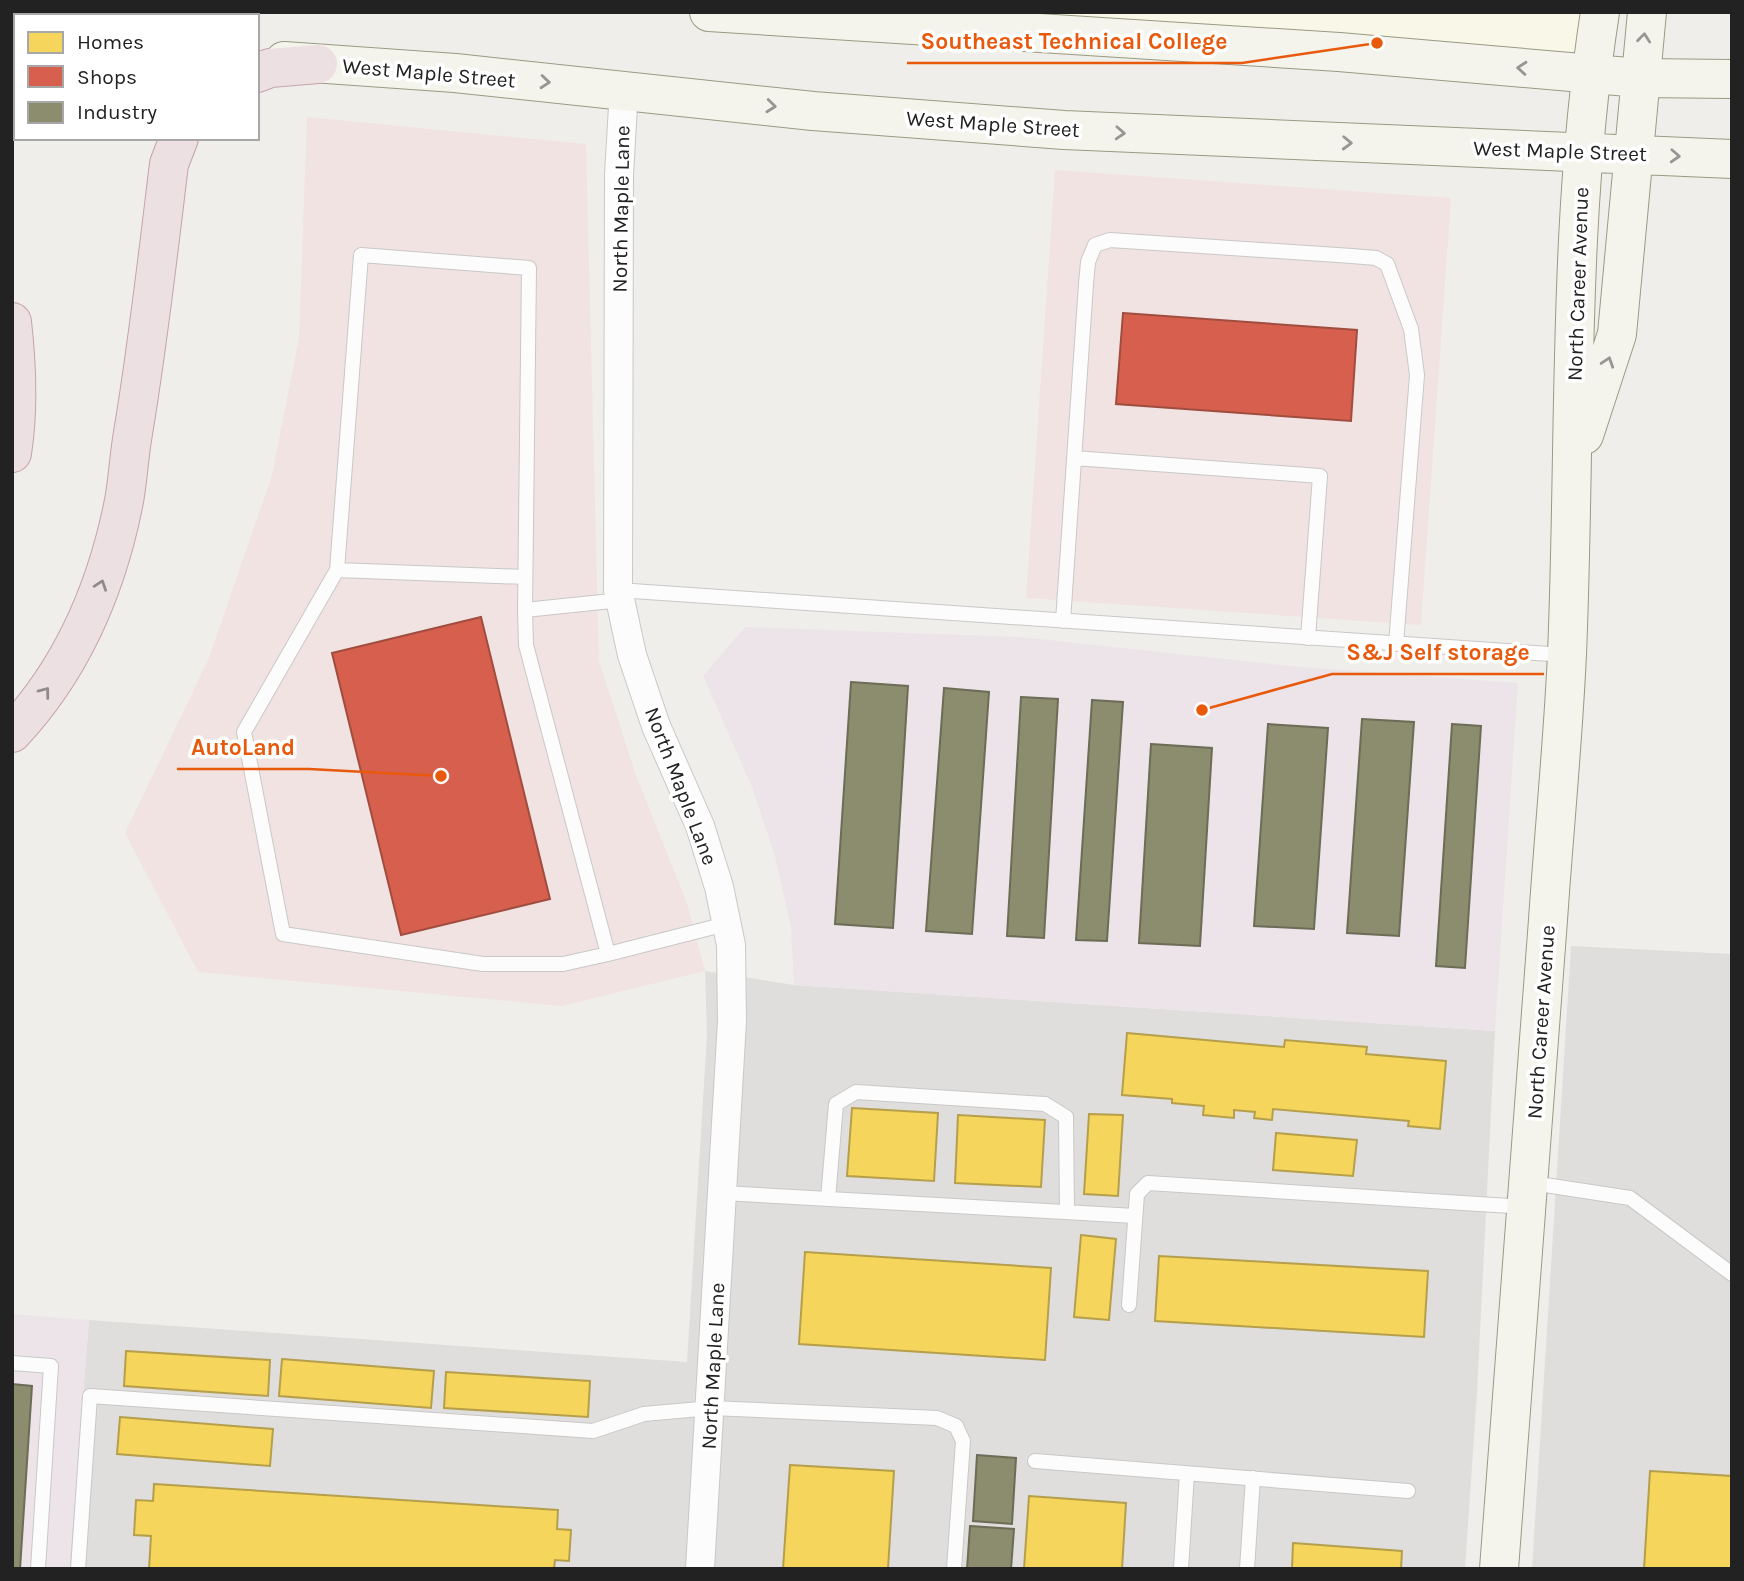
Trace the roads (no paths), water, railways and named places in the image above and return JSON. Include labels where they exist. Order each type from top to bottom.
[{"type":"highway","points":[[259,72],[270,68],[318,64]]},
{"type":"highway","points":[[132,441],[153,140]]},
{"type":"highway","points":[[12,733],[51,685],[74,648],[98,596],[113,550],[124,499],[145,365],[169,164],[178,140]]},
{"type":"highway","points":[[12,322],[18,370],[16,427],[12,453]]},
{"type":"main road","points":[[709,12],[1339,52],[1640,78],[1732,79]]},
{"type":"main road","name":"North Career Avenue","points":[[1499,1569],[1567,656],[1583,153],[1590,73],[1600,12]]},
{"type":"main road","name":"North Career Avenue","points":[[1571,474],[1617,334],[1647,12]]},
{"type":"main road","name":"West Maple Street","points":[[259,59],[624,89],[813,111],[1037,128],[1732,159]]},
{"type":"street","name":"North Maple Lane","points":[[624,89],[619,175],[619,595],[632,655],[656,726],[700,826],[719,887],[731,945],[732,1021],[700,1569]]},
{"type":"lane","points":[[1063,621],[1086,284],[1088,262],[1095,246],[1110,240],[1377,258],[1387,264],[1411,329],[1417,376],[1396,644]]},
{"type":"lane","points":[[608,954],[526,645],[529,268],[361,256],[337,570],[243,732],[284,934],[483,964],[563,964],[608,954],[726,924]]},
{"type":"lane","points":[[1074,457],[1320,476],[1308,638]]},
{"type":"lane","points":[[337,570],[525,577]]},
{"type":"lane","points":[[525,610],[619,595],[1063,621],[1567,656]]},
{"type":"lane","points":[[828,1199],[836,1104],[856,1092],[1045,1104],[1066,1117],[1066,1212]]},
{"type":"lane","points":[[1129,1306],[1137,1194],[1148,1183],[1630,1198],[1732,1274]]},
{"type":"lane","points":[[723,1194],[1135,1216]]},
{"type":"lane","points":[[12,1363],[51,1366],[38,1569]]},
{"type":"lane","points":[[78,1569],[90,1396],[593,1431],[644,1414],[711,1408],[937,1418],[956,1426],[963,1441],[954,1569]]},
{"type":"lane","points":[[1035,1461],[1408,1491]]},
{"type":"lane","points":[[1181,1569],[1186,1473]]},
{"type":"lane","points":[[1247,1569],[1253,1478]]},
{"type":"place","name":"Southeast Technical College","points":[[1377,43]]},
{"type":"place","name":"S&J Self storage","points":[[1202,710]]},
{"type":"place","name":"AutoLand","points":[[441,776]]}]
